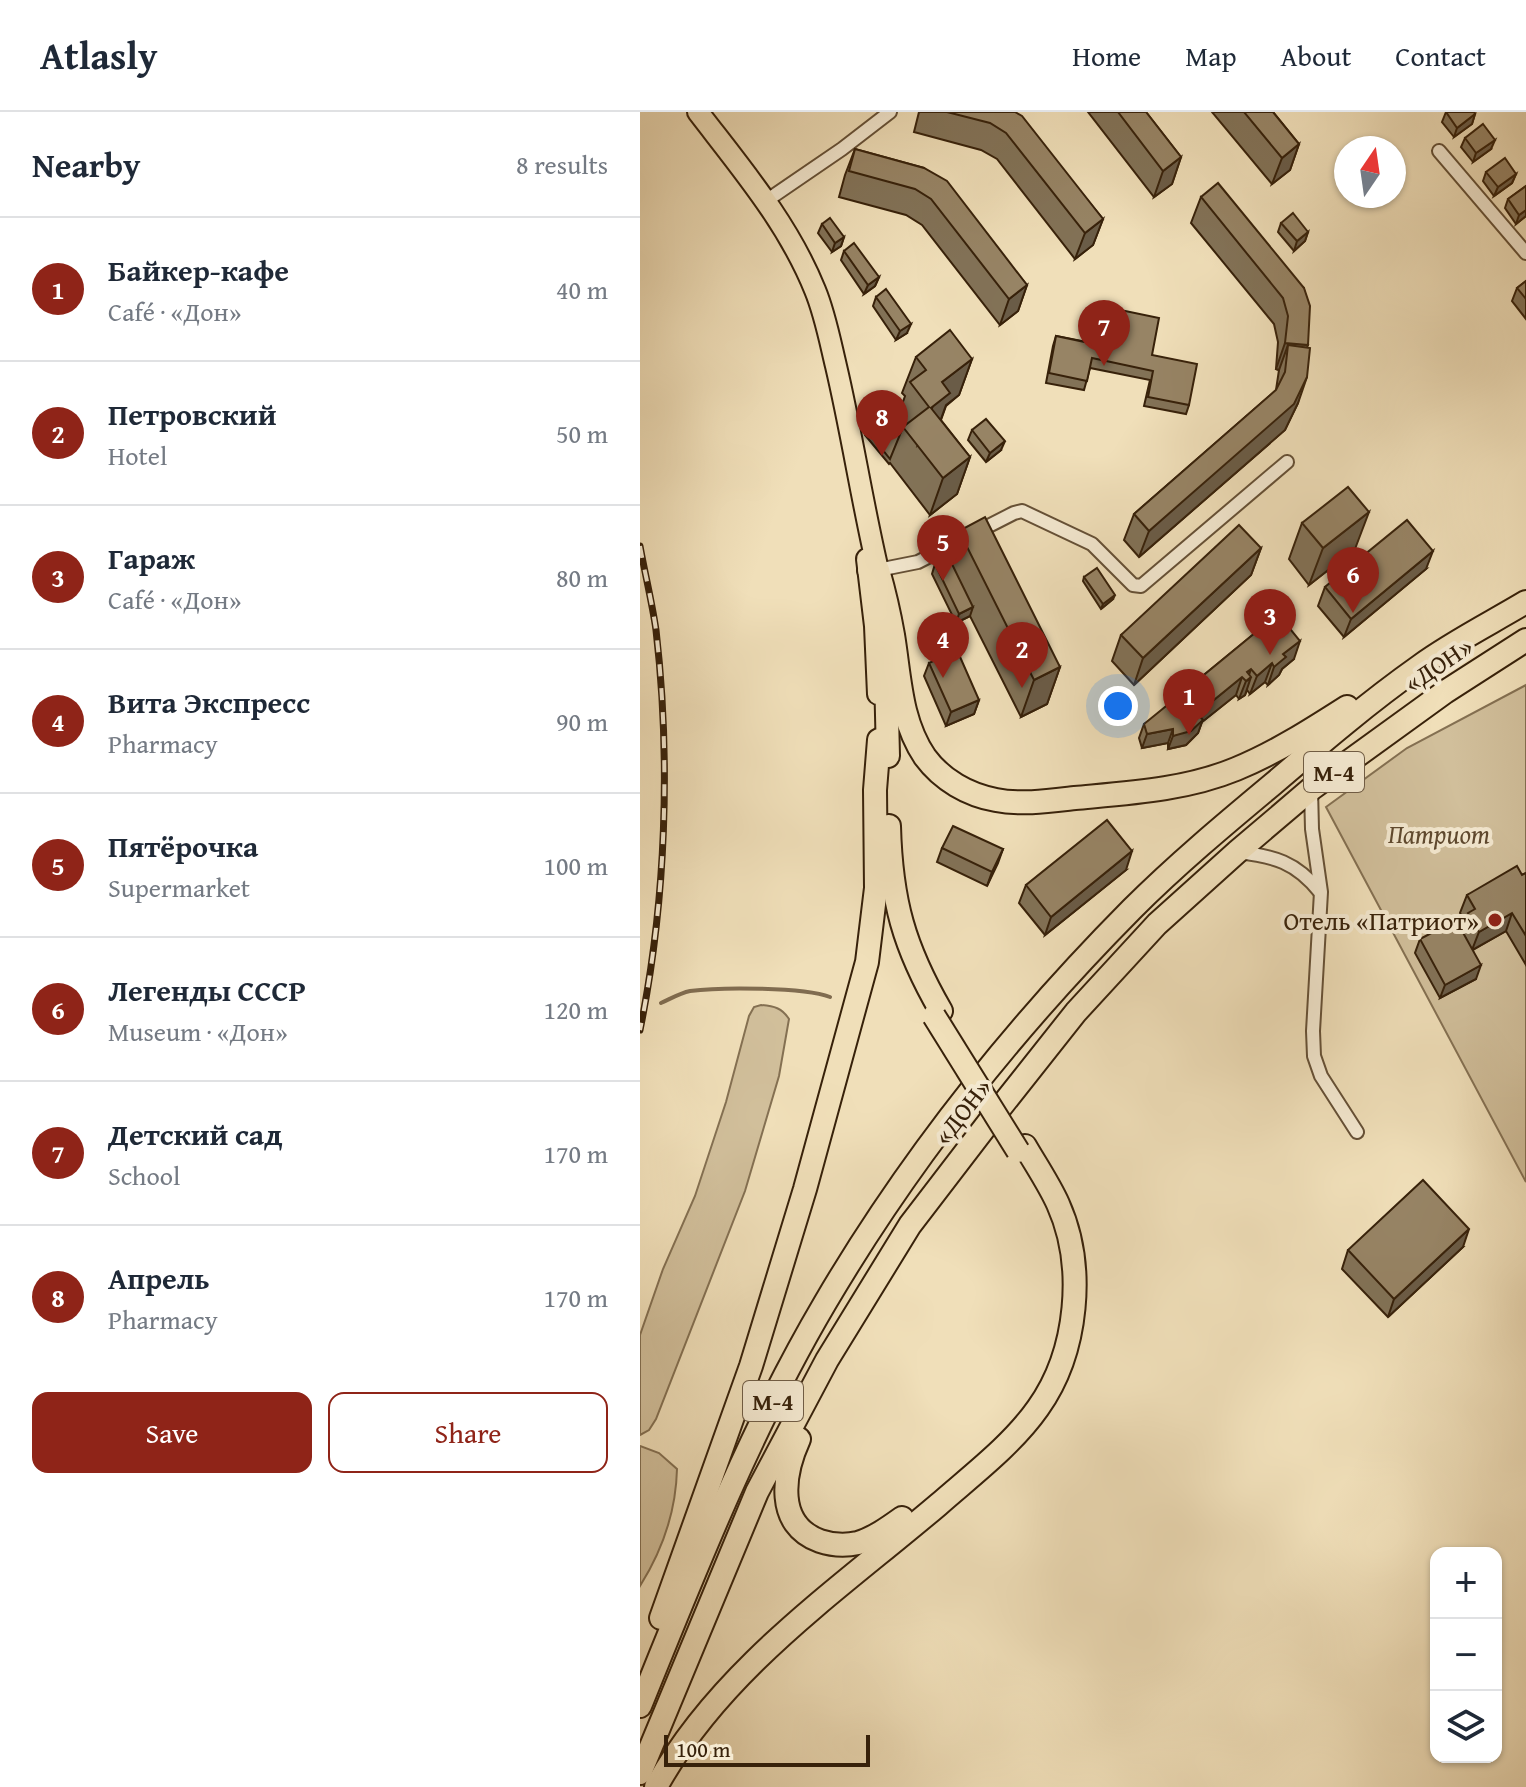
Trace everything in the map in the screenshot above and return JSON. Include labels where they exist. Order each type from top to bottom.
[{"type":"highway","points":[[873,570],[891,622],[903,708],[916,743],[938,773],[963,790],[995,800],[1051,801],[1198,783],[1235,770],[1291,742],[1381,685],[1421,665]]},
{"type":"highway","points":[[873,570],[886,668],[894,890],[905,938],[937,1014]]},
{"type":"highway","name":"«ДОН»","points":[[640,1706],[734,1483],[779,1388],[824,1304],[888,1204],[1003,1049],[1052,992],[1145,896],[1302,759],[1421,665],[1526,602]]},
{"type":"highway","name":"«ДОН»","points":[[640,1773],[757,1492],[827,1360],[910,1225],[1076,1012],[1157,924],[1311,789],[1445,692],[1526,640]]},
{"type":"highway","points":[[656,1787],[690,1734],[724,1692],[765,1651],[1010,1440],[1039,1407],[1055,1379],[1065,1350],[1073,1309],[1074,1272],[1071,1245],[1059,1205],[907,968],[896,941],[887,890],[879,740]]},
{"type":"highway","points":[[640,1676],[751,1366],[857,1004],[874,925],[875,790],[879,740]]},
{"type":"highway","points":[[827,1360],[827,1377],[789,1460],[785,1499],[790,1514],[802,1532],[832,1545],[855,1544],[877,1536],[964,1467],[1019,1415],[1044,1375],[1055,1348],[1065,1289],[1056,1227],[1021,1148]]},
{"type":"main road","points":[[698,112],[766,201],[795,249],[822,311],[846,410],[873,570],[879,740]]},
{"type":"street","points":[[766,201],[890,112]]},
{"type":"street","points":[[1439,151],[1526,253]]},
{"type":"street","points":[[873,570],[918,562],[1022,511],[1092,544],[1133,585],[1141,586],[1287,462]]},
{"type":"street","points":[[1311,789],[1311,818],[1321,892],[1314,1056],[1321,1076],[1357,1132]]},
{"type":"street","points":[[1237,852],[1266,856],[1291,865],[1321,892]]},
{"type":"green space","name":"Патриот","points":[[1526,685],[1526,1182],[1326,807],[1407,748]]},
{"type":"green space","points":[[754,1007],[777,1008],[789,1019],[779,1076],[745,1191],[656,1419],[649,1430],[640,1435],[640,1335],[663,1269],[695,1196],[726,1102],[749,1016]]},
{"type":"green space","points":[[640,1446],[659,1453],[677,1469],[674,1500],[666,1530],[640,1586]]},
{"type":"building","points":[[947,112],[1015,112],[1022,116],[1103,219],[1085,233],[1006,133],[990,123]]},
{"type":"building","points":[[1118,112],[1146,112],[1181,157],[1163,171]]},
{"type":"building","points":[[1244,112],[1273,112],[1299,144],[1282,158]]},
{"type":"building","points":[[1446,112],[1474,112],[1475,114],[1457,128]]},
{"type":"building","points":[[1483,124],[1495,140],[1476,153],[1465,138]]},
{"type":"building","points":[[855,149],[924,168],[947,181],[1027,285],[1009,299],[931,199],[915,189],[849,171]]},
{"type":"building","points":[[1505,158],[1516,174],[1498,187],[1486,172]]},
{"type":"building","points":[[1218,183],[1304,288],[1310,306],[1308,345],[1285,343],[1288,316],[1283,298],[1201,197]]},
{"type":"building","points":[[1526,186],[1526,210],[1519,215],[1508,199]]},
{"type":"building","points":[[1293,213],[1308,232],[1297,241],[1281,223]]},
{"type":"building","points":[[830,218],[844,237],[835,243],[822,224]]},
{"type":"building","points":[[854,243],[879,277],[868,285],[844,251]]},
{"type":"building","points":[[1526,281],[1526,299],[1517,288]]},
{"type":"building","points":[[886,289],[911,324],[900,331],[876,297]]},
{"type":"building","points":[[1106,307],[1159,318],[1152,355],[1197,364],[1189,405],[1148,397],[1153,371],[1092,358],[1087,381],[1049,373],[1056,336],[1099,345]]},
{"type":"building","points":[[950,330],[972,359],[942,382],[950,393],[931,408],[970,457],[943,478],[903,427],[929,407],[910,382],[926,370],[916,357]]},
{"type":"building","points":[[1288,345],[1310,348],[1307,377],[1294,404],[1149,531],[1134,514],[1276,390],[1285,372]]},
{"type":"building","points":[[892,409],[905,425],[890,459],[867,430]]},
{"type":"building","points":[[986,419],[1005,441],[990,453],[972,430]]},
{"type":"building","points":[[1348,487],[1369,512],[1323,548],[1302,523]]},
{"type":"building","points":[[985,517],[1060,667],[1034,680],[959,531]]},
{"type":"building","points":[[1407,520],[1433,551],[1351,619],[1325,587]]},
{"type":"building","points":[[1239,525],[1261,548],[1143,658],[1121,635]]},
{"type":"building","points":[[949,558],[973,607],[959,614],[935,564]]},
{"type":"building","points":[[1097,568],[1115,595],[1103,604],[1084,577]]},
{"type":"building","points":[[1278,614],[1300,641],[1283,654],[1286,657],[1274,667],[1272,663],[1257,676],[1251,669],[1247,672],[1251,677],[1246,681],[1242,677],[1204,708],[1188,688]]},
{"type":"building","points":[[957,650],[979,700],[951,712],[929,663]]},
{"type":"building","points":[[1181,694],[1203,720],[1191,731],[1173,736],[1173,729],[1147,734],[1144,724]]},
{"type":"building","points":[[1107,820],[1132,851],[1051,917],[1026,885]]},
{"type":"building","points":[[953,826],[1003,849],[992,872],[942,848]]},
{"type":"building","points":[[1517,866],[1522,875],[1526,873],[1526,936],[1512,913],[1479,932],[1468,913],[1475,909],[1467,895]]},
{"type":"building","points":[[1456,920],[1481,965],[1445,985],[1420,939]]},
{"type":"building","points":[[1423,1180],[1469,1229],[1394,1299],[1348,1250]]},
{"type":"waterway","points":[[661,1003],[690,991],[721,989],[782,990],[830,997]]},
{"type":"railway","points":[[640,546],[656,630],[664,780],[656,932],[640,1030]]},
{"type":"place","name":"Детский сад","points":[[1104,366]]},
{"type":"place","name":"Апрель","points":[[882,456]]},
{"type":"place","name":"Пятёрочка","points":[[943,581]]},
{"type":"place","name":"Легенды СССР","points":[[1353,613]]},
{"type":"place","name":"Гараж","points":[[1270,655]]},
{"type":"place","name":"Вита Экспресс","points":[[943,678]]},
{"type":"place","name":"Петровский","points":[[1022,688]]},
{"type":"place","name":"Байкер-кафе","points":[[1189,735]]},
{"type":"place","name":"Отель «Патриот»","points":[[1495,920]]}]
